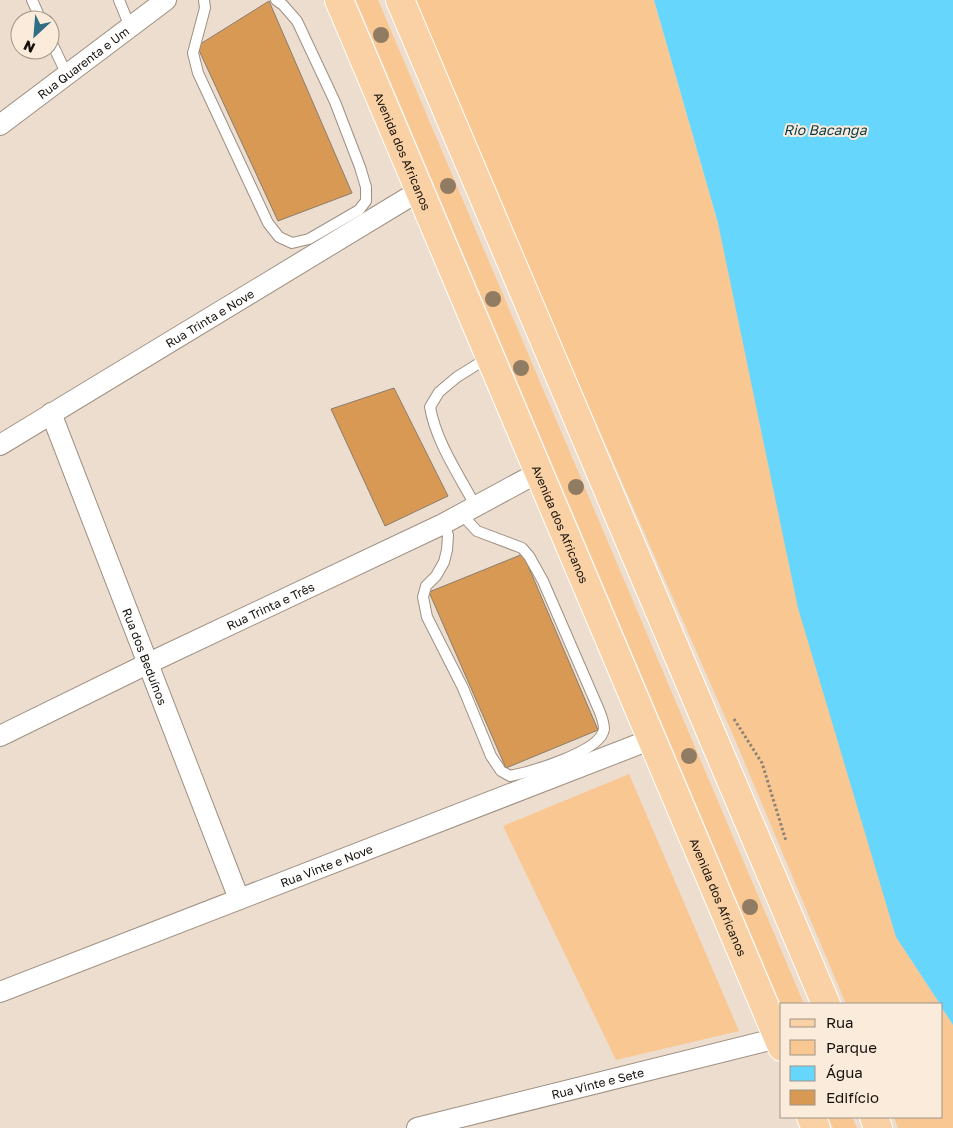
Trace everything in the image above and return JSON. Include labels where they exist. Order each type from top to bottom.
[{"type":"main road","name":"Avenida dos Africanos","points":[[339,0],[780,1042]]},
{"type":"main road","points":[[400,0],[826,1003]]},
{"type":"street","name":"Rua Quarenta e Um","points":[[0,125],[166,0]]},
{"type":"street","name":"Rua Trinta e Nove","points":[[0,445],[419,191]]},
{"type":"street","name":"Rua dos Beduínos","points":[[51,414],[239,899]]},
{"type":"street","name":"Rua Trinta e Três","points":[[0,736],[149,663],[443,524],[539,472]]},
{"type":"street","name":"Rua Vinte e Nove","points":[[0,992],[652,739]]},
{"type":"street","name":"Rua Vinte e Sete","points":[[417,1128],[780,1042]]},
{"type":"lane","points":[[119,0],[130,27]]},
{"type":"lane","points":[[204,0],[205,8],[193,53],[198,73],[268,223],[279,237],[292,243],[309,239],[359,210],[366,201],[366,187],[334,102],[297,21],[276,0]]},
{"type":"lane","points":[[60,60],[67,75]]},
{"type":"lane","points":[[443,524],[448,536],[444,562],[436,576],[426,586],[423,597],[428,617],[463,688],[491,756],[500,772],[510,776],[554,764],[591,745],[600,737],[604,728],[600,710],[543,581],[529,556],[522,548],[477,531],[446,450],[432,422],[430,407],[439,392],[490,357]]},
{"type":"green space","points":[[356,0],[378,0],[804,1003],[780,1003]]},
{"type":"green space","points":[[416,0],[654,0],[718,223],[896,937],[939,1003],[846,1003],[733,735],[523,256]]},
{"type":"green space","points":[[629,774],[739,1031],[616,1060],[503,826]]},
{"type":"green space","points":[[943,1010],[953,1025],[953,1128],[898,1128],[894,1118],[943,1118]]},
{"type":"green space","points":[[828,1118],[852,1118],[857,1128],[833,1128]]},
{"type":"water","name":"Rio Bacanga","points":[[654,0],[953,0],[953,1025],[943,1010],[943,1003],[939,1003],[896,937],[798,608],[718,223]]},
{"type":"building","points":[[269,1],[352,193],[278,221],[197,46]]},
{"type":"building","points":[[394,388],[448,496],[385,526],[331,409]]},
{"type":"building","points":[[523,554],[598,730],[506,768],[429,592]]}]
